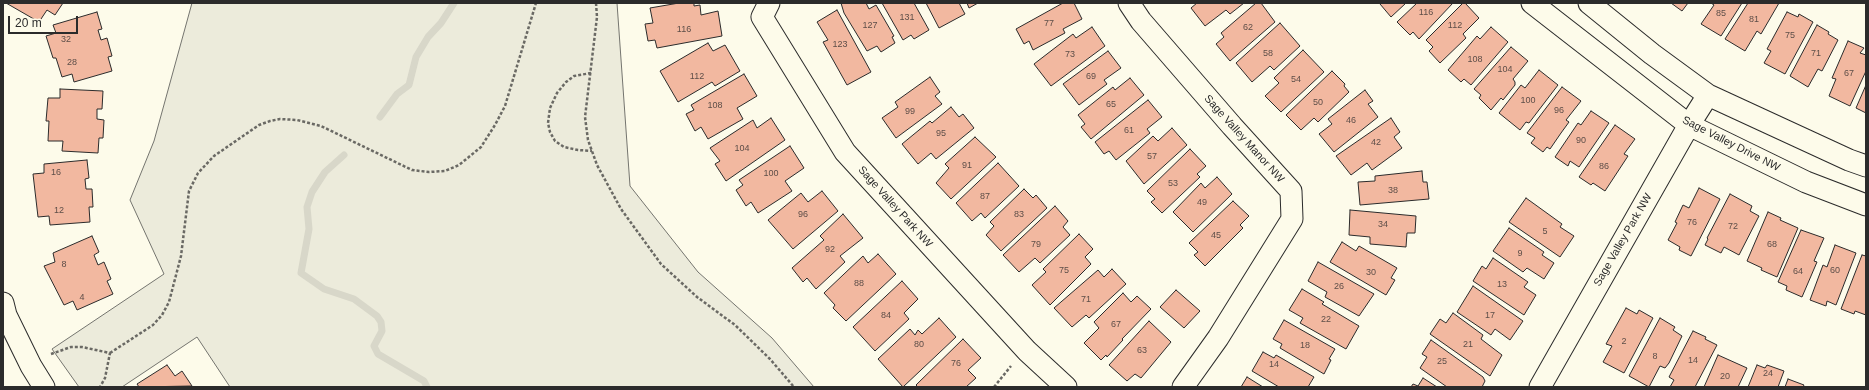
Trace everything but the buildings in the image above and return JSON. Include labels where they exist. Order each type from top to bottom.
[{"type":"street","name":"Sage Valley Park NW","points":[[769,3],[762,18],[845,152],[1027,351],[1066,387]]},
{"type":"street","name":"Sage Valley Manor NW","points":[[1130,3],[1141,21],[1291,191],[1292,219],[1218,338],[1183,387]]},
{"type":"street","name":"Sage Valley Drive NW","points":[[1532,3],[1689,125],[1806,182],[1866,205]]},
{"type":"street","points":[[1589,3],[1652,54],[1708,95],[1849,160],[1866,166]]},
{"type":"street","name":"Sage Valley Park NW","points":[[1544,386],[1689,125],[1708,95]]},
{"type":"street","points":[[3,303],[13,328],[43,387]]},
{"type":"path","points":[[51,354],[71,347],[82,347],[110,353],[153,325],[162,315],[169,302],[181,256],[189,191],[198,173],[214,156],[259,125],[280,119],[297,120],[321,126],[412,170],[429,172],[445,171],[459,165],[481,146],[495,125],[505,106],[536,3]]},
{"type":"path","points":[[596,3],[597,17],[585,117],[588,140],[592,151],[621,209],[661,264],[697,296],[735,325],[770,359],[794,387]]},
{"type":"path","points":[[591,73],[574,76],[566,82],[557,93],[550,108],[548,123],[550,132],[555,141],[564,147],[592,151]]},
{"type":"path","points":[[994,387],[1027,351]]},
{"type":"path","points":[[100,387],[105,378],[110,353]]},
{"type":"shaded area","points":[[192,3],[617,3],[630,186],[698,272],[772,338],[814,387],[230,387],[197,337],[122,387],[79,387],[52,349],[164,274],[130,200],[154,141]]},
{"type":"waterway","points":[[380,117],[397,94],[409,85],[416,57],[428,37],[441,23],[454,3]]},
{"type":"waterway","points":[[344,155],[325,172],[312,192],[307,207],[309,229],[301,273],[324,289],[354,299],[377,316],[381,322],[382,331],[374,346],[378,354],[424,381],[427,387]]}]
